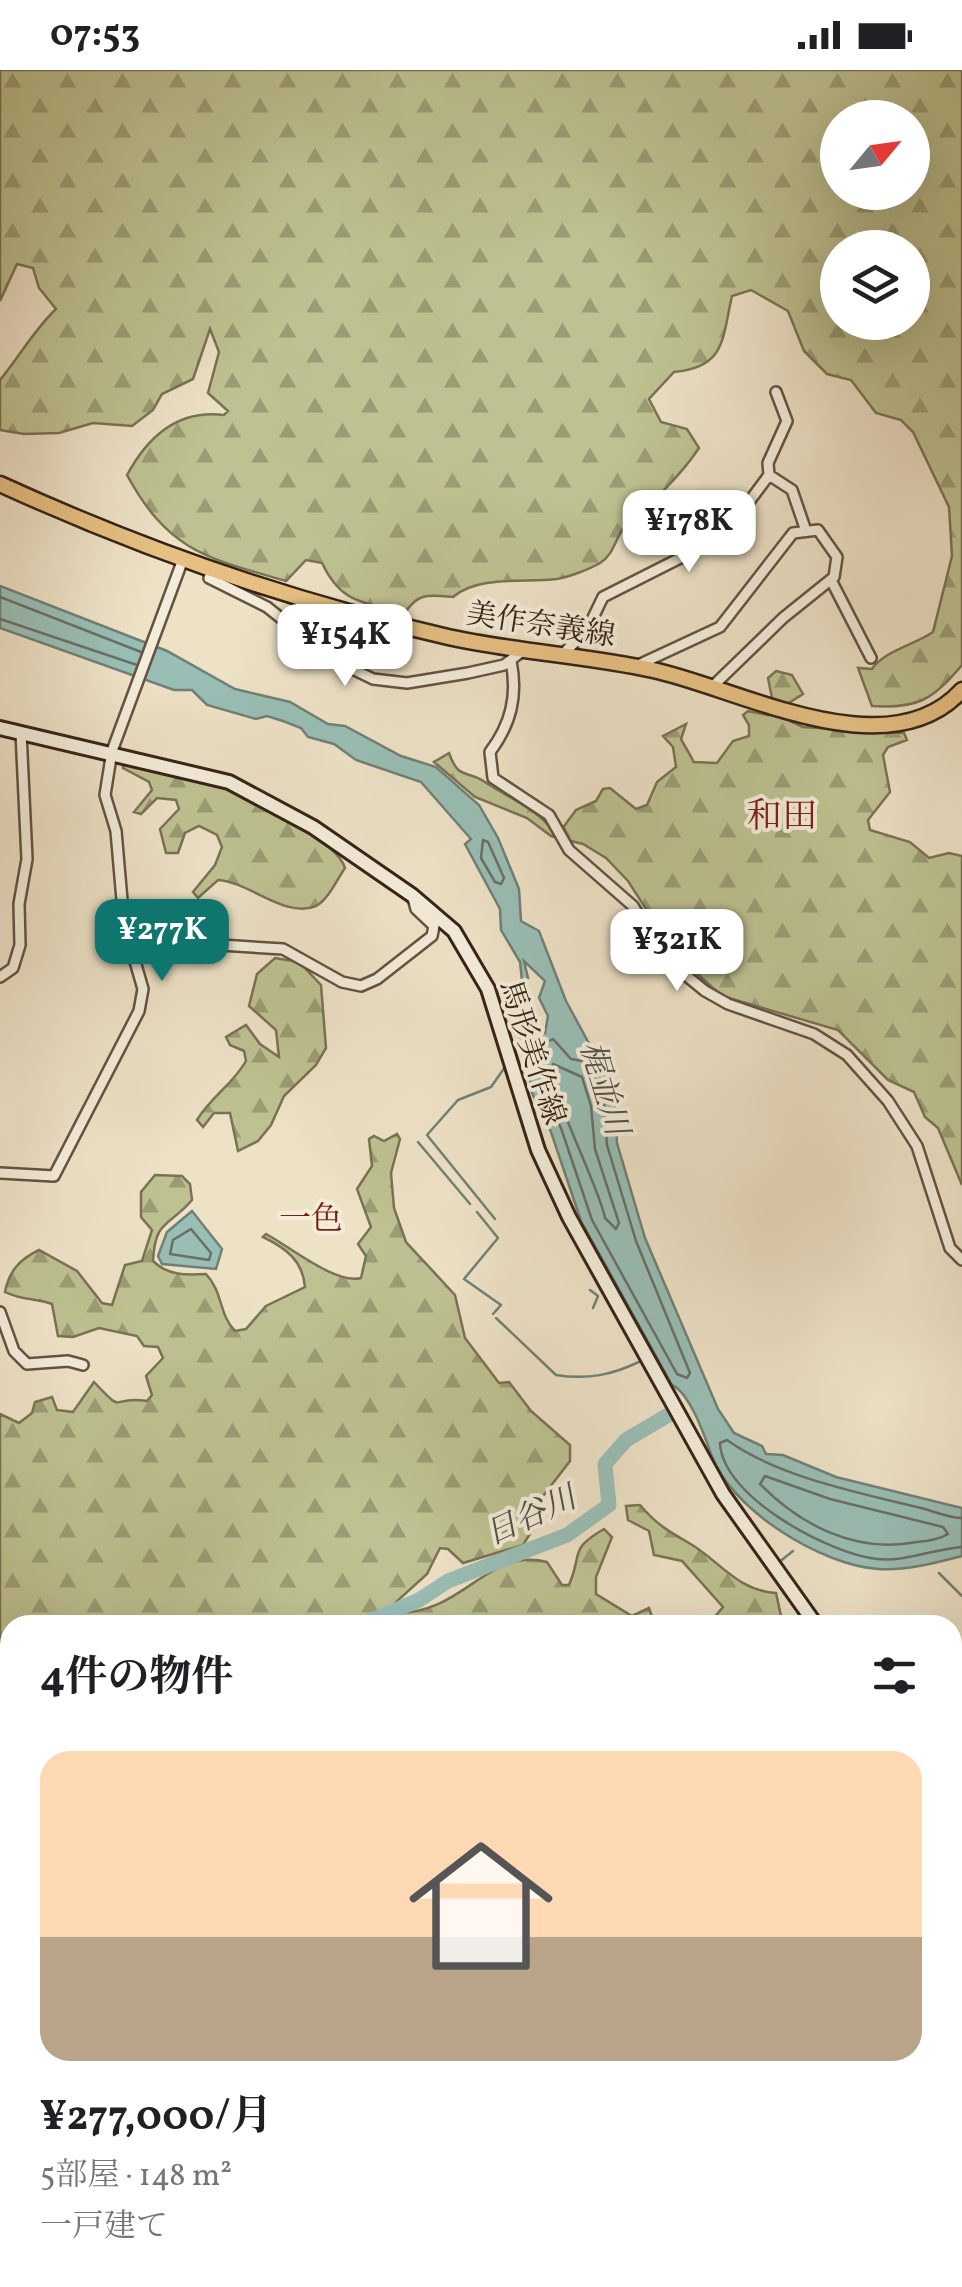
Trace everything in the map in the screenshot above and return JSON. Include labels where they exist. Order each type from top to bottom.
[{"type":"main road","name":"美作奈義線","points":[[0,484],[182,562],[444,636],[676,675],[806,718],[883,723],[926,716],[960,696]]},
{"type":"main road","name":"馬形美作線","points":[[0,728],[180,768],[254,794],[313,827],[413,896],[454,931],[481,971],[538,1150],[569,1216],[737,1517],[809,1615]]},
{"type":"street","points":[[562,655],[587,630],[603,597],[716,538],[768,475],[768,463],[787,421],[776,392]]},
{"type":"street","points":[[768,475],[792,490],[805,528]]},
{"type":"street","points":[[636,666],[720,627],[788,538],[805,528],[818,530],[834,548],[838,564],[831,580],[783,618],[712,688]]},
{"type":"street","points":[[0,1173],[54,1176],[140,1011],[142,981],[124,923],[116,831],[106,806],[112,751],[182,562]]},
{"type":"street","points":[[212,570],[209,578],[266,607],[332,659],[373,680],[407,683],[512,661],[524,650]]},
{"type":"street","points":[[831,580],[870,658]]},
{"type":"street","points":[[670,652],[676,675]]},
{"type":"street","points":[[512,661],[514,698],[508,724],[490,752],[493,778],[548,816],[569,850],[633,906],[667,960],[704,991],[728,1004],[814,1034],[847,1055],[888,1101],[917,1146],[950,1248],[962,1260]]},
{"type":"street","points":[[0,977],[14,968],[20,946],[19,904],[27,859],[21,733]]},
{"type":"street","points":[[124,923],[162,914],[205,944],[283,949],[342,982],[361,986],[378,979],[432,936],[434,926],[416,908],[413,896]]},
{"type":"street","points":[[0,1312],[14,1351],[27,1364],[68,1361],[83,1366]]},
{"type":"green space","points":[[0,70],[962,70],[962,665],[942,687],[923,700],[901,706],[872,706],[858,668],[872,669],[892,653],[933,632],[952,556],[949,507],[913,432],[901,420],[876,413],[851,380],[827,374],[804,351],[788,311],[751,290],[732,296],[723,338],[713,357],[691,369],[674,372],[649,399],[661,422],[687,429],[699,448],[674,480],[622,530],[605,559],[557,579],[489,583],[475,585],[453,597],[425,596],[405,613],[346,594],[322,563],[306,560],[286,581],[212,558],[175,536],[143,501],[127,475],[155,437],[192,416],[224,415],[228,411],[208,393],[219,352],[210,329],[193,379],[162,394],[153,410],[132,426],[93,423],[59,433],[0,430],[0,380],[56,309],[39,288],[33,268],[17,264],[0,301]]},
{"type":"green space","points":[[776,671],[792,675],[803,694],[784,706],[790,721],[803,727],[904,733],[907,740],[888,747],[883,755],[890,792],[868,820],[870,830],[910,842],[929,858],[949,853],[962,856],[962,1185],[938,1128],[925,1117],[914,1092],[888,1080],[838,1030],[722,996],[675,954],[628,881],[606,858],[583,844],[551,836],[527,818],[475,797],[434,762],[449,753],[460,771],[521,804],[551,829],[562,829],[576,810],[596,801],[603,789],[610,788],[636,809],[647,805],[657,782],[676,767],[673,747],[663,736],[686,724],[681,739],[694,762],[717,763],[733,741],[749,736],[749,725],[743,715],[748,711],[768,715],[773,703],[768,678]]},
{"type":"green space","points":[[123,761],[243,795],[312,834],[339,857],[345,868],[325,899],[304,909],[218,880],[198,898],[193,892],[215,865],[222,847],[217,835],[199,826],[185,833],[178,853],[166,853],[160,829],[179,809],[176,800],[157,798],[141,814],[134,812],[152,790],[149,782],[123,768]]},
{"type":"green space","points":[[275,958],[299,962],[321,985],[326,1048],[316,1065],[284,1096],[271,1125],[258,1141],[238,1151],[230,1113],[214,1113],[203,1127],[197,1120],[246,1061],[244,1051],[230,1045],[226,1037],[246,1025],[260,1044],[279,1057],[276,1030],[249,1006],[257,974]]},
{"type":"green space","points":[[397,1134],[400,1139],[391,1173],[394,1208],[406,1242],[455,1295],[465,1338],[499,1383],[509,1382],[531,1411],[570,1445],[570,1461],[543,1496],[540,1518],[523,1545],[463,1563],[448,1549],[440,1548],[427,1574],[395,1603],[394,1613],[439,1604],[491,1572],[526,1560],[547,1562],[562,1585],[569,1585],[581,1548],[604,1529],[612,1537],[596,1577],[596,1594],[630,1615],[0,1615],[0,1414],[19,1423],[32,1413],[35,1402],[52,1397],[57,1410],[73,1412],[94,1382],[115,1402],[147,1401],[152,1395],[146,1376],[163,1358],[158,1347],[144,1346],[137,1336],[99,1328],[73,1337],[58,1336],[52,1304],[5,1292],[16,1266],[39,1250],[77,1271],[102,1303],[112,1305],[125,1265],[142,1261],[152,1230],[141,1217],[141,1192],[155,1175],[182,1176],[190,1184],[192,1200],[160,1230],[153,1261],[171,1272],[206,1274],[230,1325],[235,1331],[246,1329],[266,1306],[305,1287],[297,1263],[263,1237],[266,1234],[326,1270],[351,1279],[361,1278],[366,1256],[358,1244],[371,1227],[357,1189],[372,1166],[369,1139],[374,1136],[384,1141]]},
{"type":"green space","points":[[640,1505],[663,1527],[739,1581],[776,1593],[781,1615],[716,1615],[723,1607],[682,1561],[654,1555],[649,1531],[628,1520],[626,1506]]},
{"type":"water","name":"梶並川","points":[[0,586],[167,651],[235,689],[290,702],[328,724],[345,726],[401,756],[436,767],[479,805],[519,889],[521,921],[539,931],[566,1001],[606,1075],[615,1103],[617,1143],[645,1238],[718,1409],[734,1433],[762,1446],[766,1454],[783,1455],[836,1477],[962,1508],[962,1556],[888,1569],[831,1557],[805,1546],[758,1514],[722,1475],[691,1406],[672,1385],[581,1221],[551,1132],[532,1093],[525,1045],[516,1041],[523,1034],[534,1037],[534,1030],[545,1033],[548,1016],[539,998],[545,981],[524,961],[528,978],[522,981],[520,962],[501,930],[500,909],[465,844],[471,839],[421,782],[356,760],[334,744],[308,737],[301,728],[283,721],[267,716],[256,719],[207,705],[192,690],[174,690],[0,628]]},
{"type":"water","points":[[192,1211],[222,1249],[216,1269],[162,1264],[158,1256],[167,1232]]},
{"type":"waterway","points":[[495,1219],[427,1135],[458,1100],[491,1087],[505,1067]]},
{"type":"waterway","points":[[508,1076],[527,1136]]},
{"type":"waterway","points":[[418,1142],[470,1204]]},
{"type":"waterway","points":[[541,1171],[561,1214]]},
{"type":"waterway","points":[[477,1212],[498,1238],[464,1279],[501,1305],[493,1314]]},
{"type":"waterway","points":[[590,1290],[598,1296],[593,1308]]},
{"type":"waterway","points":[[496,1318],[556,1375],[600,1375],[641,1361]]},
{"type":"waterway","points":[[654,1355],[669,1385]]},
{"type":"waterway","points":[[673,1392],[720,1476],[745,1503]]},
{"type":"waterway","name":"日谷川","points":[[384,1615],[419,1600],[448,1581],[567,1535],[609,1505],[605,1464],[626,1440],[670,1414]]},
{"type":"waterway","points":[[778,1563],[793,1551]]},
{"type":"waterway","points":[[939,1573],[962,1596]]},
{"type":"district","name":"和田","points":[[782,815]]},
{"type":"district","name":"一色","points":[[311,1218]]}]
